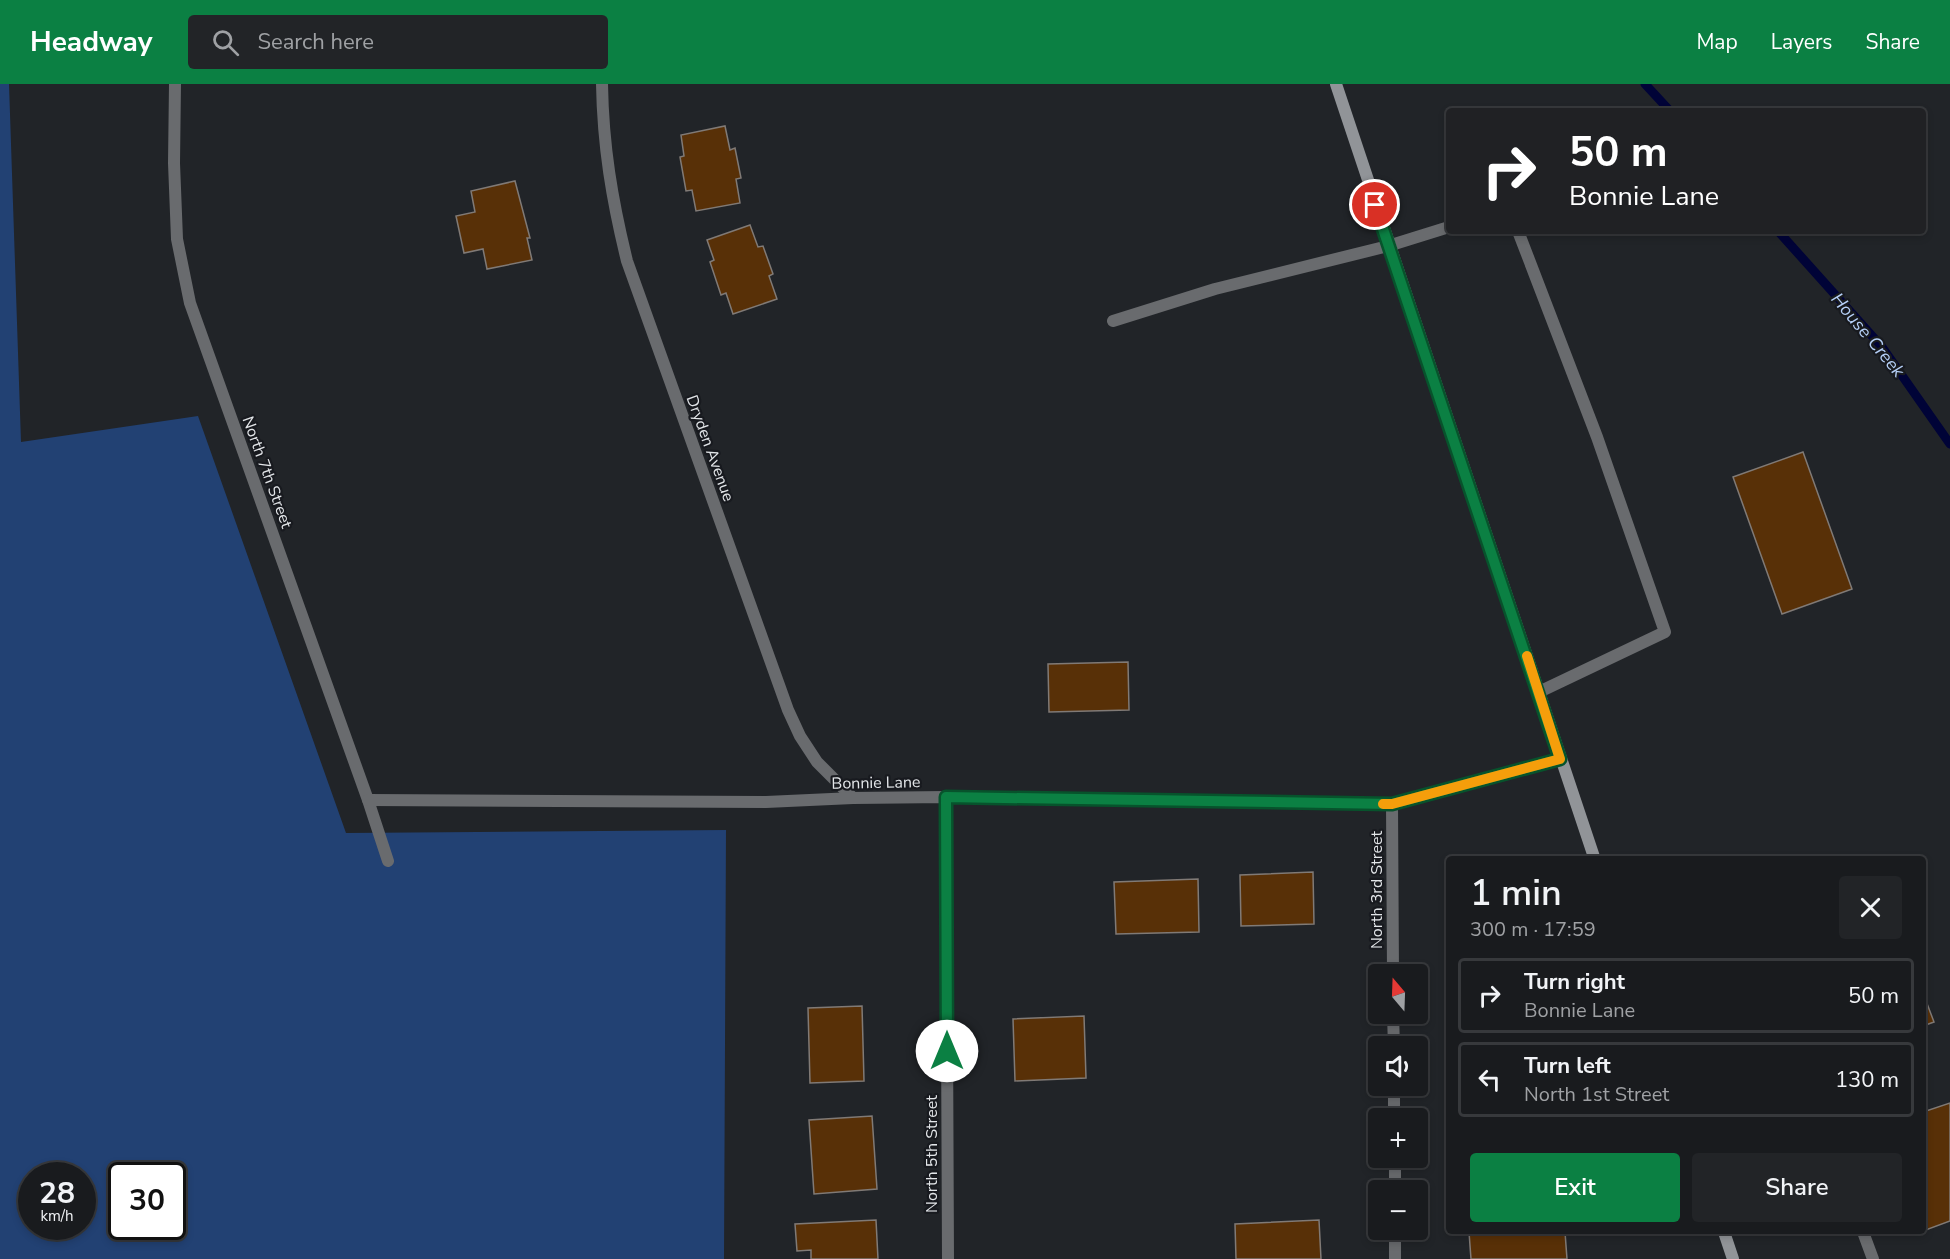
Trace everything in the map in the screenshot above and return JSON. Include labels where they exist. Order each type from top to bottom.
[{"type":"main road","points":[[1336,84],[1388,246],[1594,856]]},
{"type":"main road","points":[[1725,1234],[1733,1259]]},
{"type":"street","name":"North 7th Street","points":[[175,84],[174,163],[177,238],[190,303],[388,861]]},
{"type":"street","name":"Dryden Avenue","points":[[602,84],[604,145],[614,206],[627,261],[788,710],[800,736],[817,762],[853,798]]},
{"type":"street","points":[[1113,321],[1215,289],[1388,246],[1446,228]]},
{"type":"street","points":[[1519,234],[1604,458],[1665,632],[1539,692]]},
{"type":"street","name":"Bonnie Lane","points":[[368,800],[766,802],[946,797],[1392,804],[1560,759]]},
{"type":"street","name":"North 5th Street","points":[[946,797],[948,1259]]},
{"type":"street","name":"North 3rd Street","points":[[1392,804],[1393,964]]},
{"type":"street","points":[[1864,1234],[1873,1259]]},
{"type":"street","points":[[1395,1240],[1395,1259]]},
{"type":"shaded area","points":[[0,84],[9,84],[21,442],[198,416],[346,833],[726,830],[724,1259],[0,1259]]},
{"type":"building","points":[[725,126],[730,150],[735,148],[741,178],[736,179],[740,203],[696,211],[692,190],[686,191],[680,157],[684,156],[681,135]]},
{"type":"building","points":[[515,181],[530,238],[527,238],[532,260],[487,269],[483,249],[464,253],[456,216],[475,212],[471,191]]},
{"type":"building","points":[[750,225],[758,247],[763,246],[773,274],[769,276],[777,299],[733,314],[726,293],[721,295],[710,262],[714,260],[707,240]]},
{"type":"building","points":[[1803,452],[1852,589],[1782,614],[1733,477]]},
{"type":"building","points":[[1128,662],[1129,710],[1049,712],[1048,664]]},
{"type":"building","points":[[1313,872],[1314,924],[1241,926],[1240,875]]},
{"type":"building","points":[[1198,879],[1199,932],[1116,934],[1114,882]]},
{"type":"building","points":[[1926,1001],[1934,1022],[1926,1025]]},
{"type":"building","points":[[862,1006],[864,1081],[810,1083],[808,1008]]},
{"type":"building","points":[[1084,1016],[1086,1078],[1015,1081],[1013,1019]]},
{"type":"building","points":[[1950,1103],[1950,1221],[1926,1230],[1926,1111]]},
{"type":"building","points":[[872,1116],[877,1189],[814,1194],[809,1120]]},
{"type":"building","points":[[876,1220],[878,1259],[811,1259],[811,1250],[797,1251],[795,1224]]},
{"type":"building","points":[[1319,1220],[1321,1259],[1236,1259],[1235,1224]]},
{"type":"building","points":[[1469,1234],[1565,1234],[1567,1259],[1471,1259]]},
{"type":"waterway","name":"House Creek","points":[[1645,84],[1667,108]]},
{"type":"waterway","name":"House Creek","points":[[1781,234],[1882,347],[1950,444]]},
{"type":"slow traffic","points":[[1383,804],[1392,804],[1560,759],[1527,656]]},
{"type":"route","points":[[947,1051],[946,797],[1392,804],[1560,759],[1375,205]]}]
